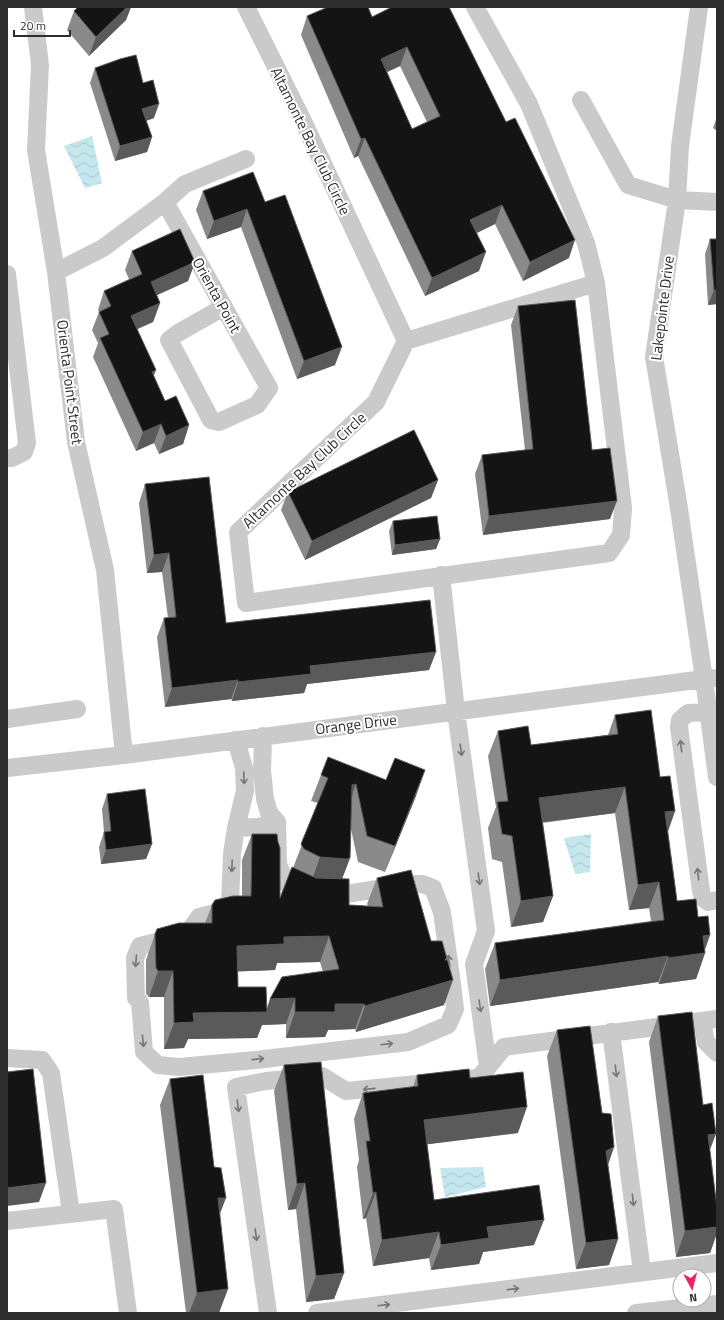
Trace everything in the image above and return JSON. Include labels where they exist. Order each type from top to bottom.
[{"type":"street","name":"Orienta Point Street","points":[[33,7],[40,65],[36,150],[56,272],[76,442],[105,570],[124,755]]},
{"type":"street","name":"Altamonte Bay Club Circle","points":[[246,7],[303,121],[406,341],[376,402],[238,532],[246,602],[609,553],[621,535],[623,508],[596,283],[586,243],[529,104],[476,7]]},
{"type":"street","name":"Lakepointe Drive","points":[[699,7],[680,146],[677,200],[654,357],[678,502],[711,678],[709,712],[717,777]]},
{"type":"street","points":[[581,100],[628,185],[677,200],[717,202]]},
{"type":"street","points":[[56,272],[103,248],[165,202],[185,184],[246,159]]},
{"type":"street","name":"Orienta Point","points":[[165,202],[224,307],[269,388],[257,405],[219,422],[210,420],[169,340],[178,333],[224,307]]},
{"type":"street","points":[[7,274],[27,443],[24,452],[12,458],[7,458]]},
{"type":"street","points":[[406,341],[596,283]]},
{"type":"street","points":[[441,575],[456,711],[486,931],[474,964],[488,1066]]},
{"type":"street","name":"Orange Drive","points":[[7,768],[124,755],[711,678]]},
{"type":"street","points":[[7,719],[77,709]]},
{"type":"street","points":[[709,712],[688,713],[680,720],[679,727],[700,891],[703,898],[708,902],[717,900]]},
{"type":"street","points":[[236,740],[244,768],[245,791],[236,828],[232,854],[230,902],[223,911],[199,916],[188,933],[160,942],[140,946],[135,958],[136,998],[140,1002],[144,1052],[158,1064],[179,1067],[256,1060],[408,1042],[448,1025],[455,1009],[442,912],[433,888],[422,884],[409,884],[337,895],[308,893],[286,883],[278,864],[277,822],[270,813],[265,799],[262,772],[263,736]]},
{"type":"street","points":[[236,828],[259,828],[277,822]]},
{"type":"street","points":[[268,1313],[236,1087],[266,1081],[322,1076],[346,1091],[479,1078],[504,1047],[710,1020],[706,1042],[717,1053]]},
{"type":"street","points":[[611,1032],[642,1272]]},
{"type":"street","points":[[7,1058],[42,1060],[51,1073],[72,1213]]},
{"type":"street","points":[[7,1221],[114,1209],[128,1313]]},
{"type":"street","points":[[317,1313],[717,1263]]},
{"type":"street","points":[[636,1313],[717,1304]]},
{"type":"water","points":[[92,136],[102,183],[85,188],[64,146]]},
{"type":"water","points":[[591,834],[590,872],[575,874],[564,838]]},
{"type":"water","points":[[483,1167],[486,1187],[445,1197],[440,1168]]},
{"type":"building","points":[[78,7],[127,7],[96,37],[74,11]]},
{"type":"building","points":[[328,7],[368,7],[372,17],[392,7],[449,7],[506,122],[515,118],[575,240],[530,262],[502,205],[470,220],[486,252],[432,278],[365,138],[361,139],[307,16]],"holes":[[[407,47],[440,116],[412,129],[381,59]]]},
{"type":"building","points":[[136,55],[143,83],[153,80],[159,104],[142,109],[152,137],[120,146],[95,68]]},
{"type":"building","points":[[253,172],[265,202],[285,195],[342,347],[304,361],[247,209],[214,221],[203,191]]},
{"type":"building","points":[[180,229],[195,262],[151,282],[160,303],[131,316],[156,370],[152,372],[165,401],[176,396],[189,425],[166,436],[161,424],[143,432],[100,338],[109,334],[99,312],[111,306],[104,291],[142,274],[132,251]]},
{"type":"building","points":[[710,239],[717,239],[717,290],[714,290]]},
{"type":"building","points":[[575,300],[592,450],[610,448],[617,501],[489,516],[482,455],[533,449],[518,306]]},
{"type":"building","points":[[414,430],[438,480],[312,541],[288,492]]},
{"type":"building","points":[[209,477],[226,623],[430,600],[436,652],[310,666],[311,674],[238,682],[238,680],[172,688],[164,618],[176,617],[169,553],[154,555],[145,484]]},
{"type":"building","points":[[437,516],[440,539],[395,545],[393,521]]},
{"type":"building","points":[[651,710],[660,777],[670,776],[675,811],[665,812],[677,901],[696,899],[698,917],[708,916],[710,935],[703,936],[705,953],[668,958],[668,956],[500,980],[495,943],[664,920],[659,882],[638,885],[625,787],[539,798],[553,896],[521,901],[512,836],[502,834],[497,802],[508,801],[498,731],[528,726],[531,745],[618,734],[615,715]]},
{"type":"building","points":[[328,757],[386,780],[395,758],[425,770],[395,846],[367,836],[356,784],[352,785],[350,858],[320,857],[304,849],[301,844],[328,778],[321,775]]},
{"type":"building","points":[[145,789],[152,844],[106,850],[104,832],[111,831],[107,794]]},
{"type":"building","points":[[252,834],[277,834],[280,848],[280,898],[292,867],[316,878],[349,879],[349,905],[383,907],[377,878],[411,870],[431,941],[442,941],[453,980],[365,1006],[364,1004],[335,1004],[335,1012],[295,1012],[295,998],[270,999],[282,977],[339,969],[329,936],[284,937],[284,944],[237,946],[238,987],[266,987],[267,1012],[193,1013],[194,1022],[174,1023],[173,971],[158,971],[156,968],[155,934],[157,929],[179,923],[212,923],[212,905],[215,900],[233,896],[251,896]]},
{"type":"building","points":[[692,1012],[703,1105],[712,1103],[716,1134],[708,1135],[717,1208],[717,1227],[685,1231],[658,1016]]},
{"type":"building","points":[[590,1026],[602,1113],[611,1114],[614,1147],[606,1151],[618,1239],[586,1243],[557,1030]]},
{"type":"building","points":[[321,1062],[344,1273],[316,1276],[305,1183],[297,1184],[284,1065]]},
{"type":"building","points":[[33,1069],[46,1183],[7,1188],[7,1072]]},
{"type":"building","points":[[469,1069],[470,1078],[523,1072],[527,1107],[424,1120],[434,1200],[539,1185],[544,1220],[487,1227],[489,1238],[441,1245],[439,1232],[382,1240],[376,1192],[373,1193],[366,1141],[370,1141],[363,1093],[418,1086],[417,1075]]},
{"type":"building","points":[[203,1075],[214,1167],[221,1168],[226,1198],[218,1198],[228,1289],[197,1293],[170,1079]]}]
